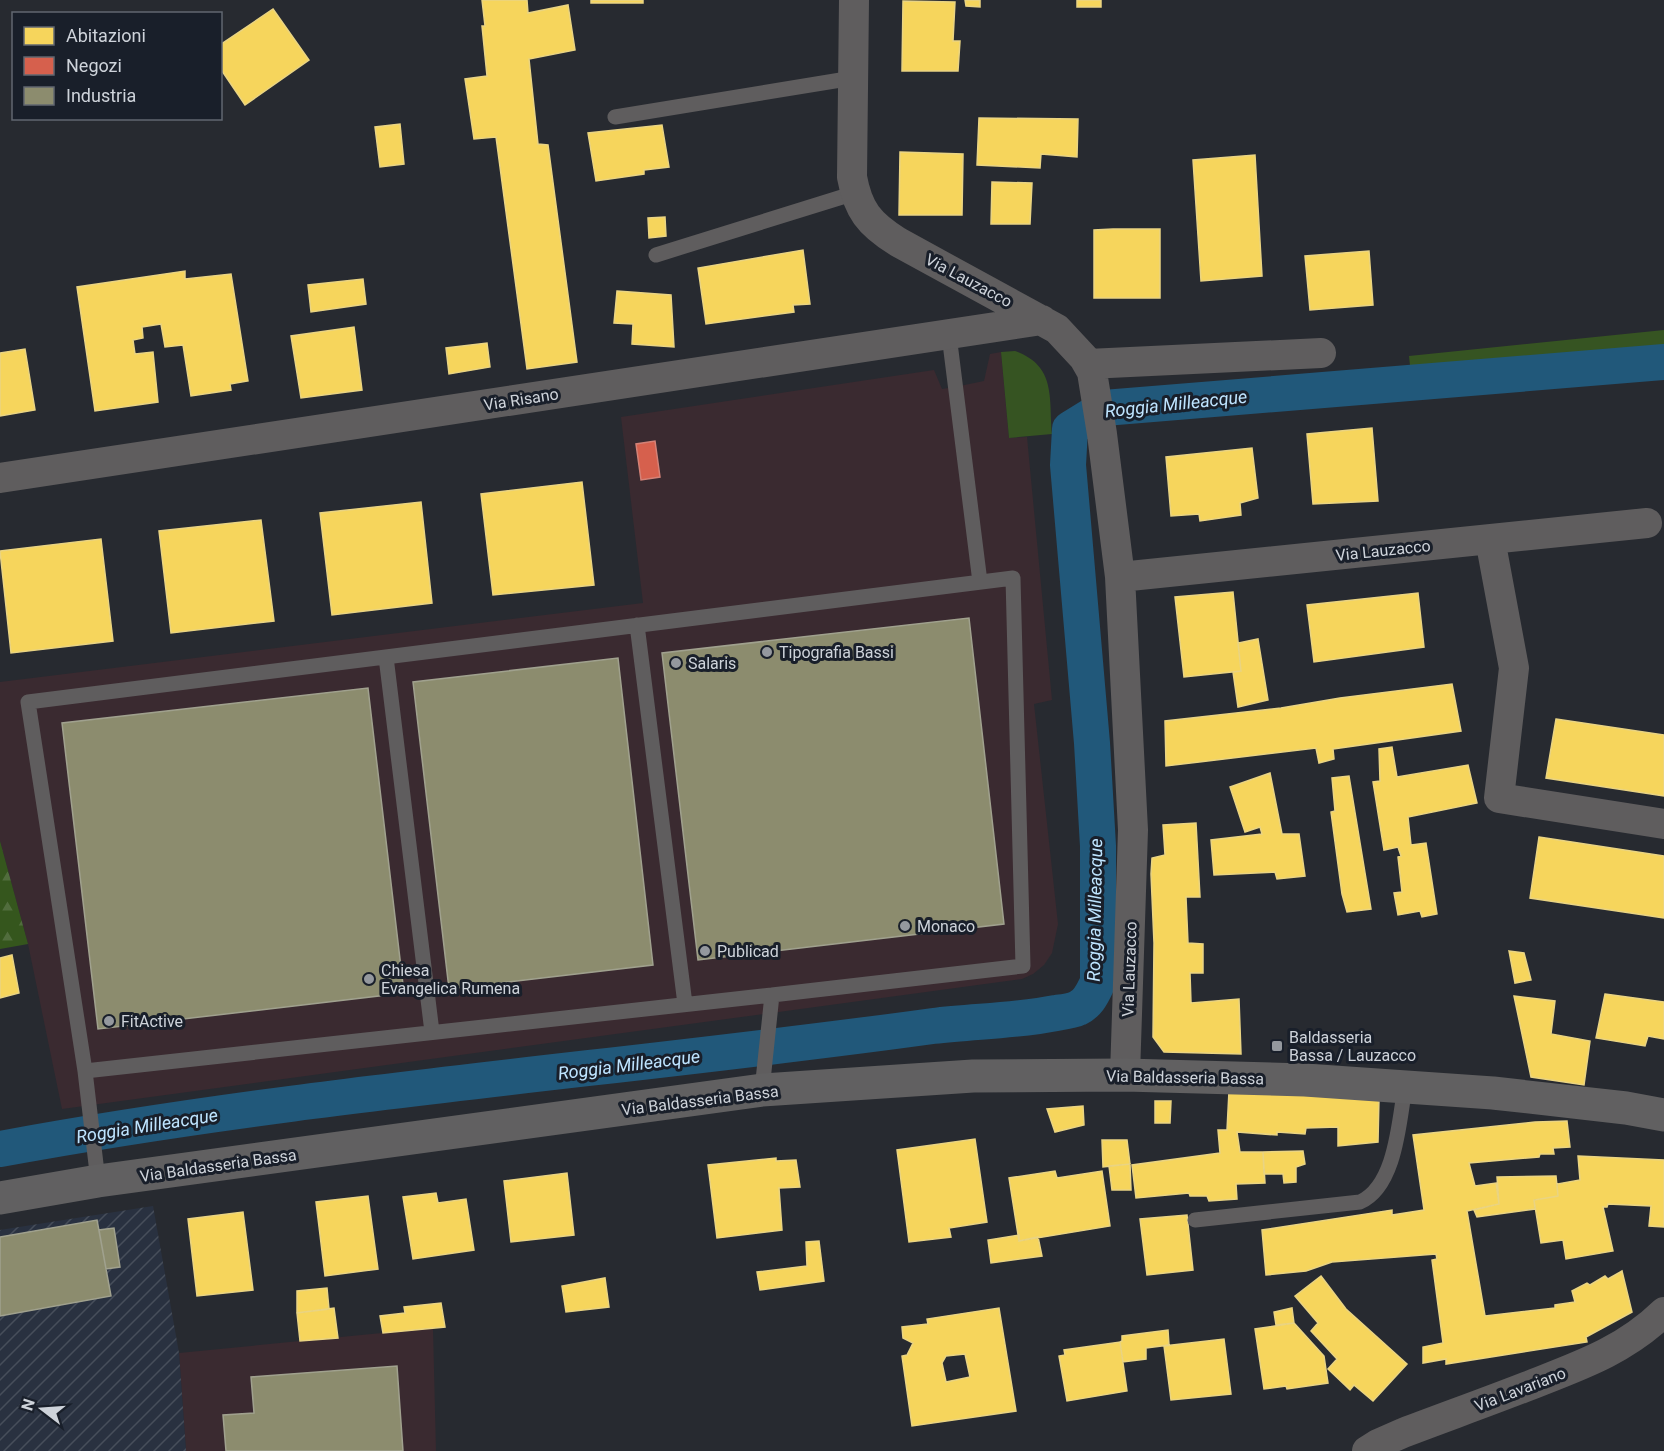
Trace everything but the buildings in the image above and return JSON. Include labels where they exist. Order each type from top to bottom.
[{"type":"street","name":"Via Lauzacco","points":[[854,0],[852,177],[855,193],[866,215],[881,232],[1057,329],[1092,377],[1102,434],[1120,577],[1133,830],[1125,1075]]},
{"type":"street","name":"Via Risano","points":[[0,478],[1042,320]]},
{"type":"street","points":[[1092,377],[1321,353]]},
{"type":"street","name":"Via Lauzacco","points":[[1120,577],[1647,523]]},
{"type":"street","points":[[1490,539],[1514,668],[1499,798],[1664,824]]},
{"type":"street","name":"Via Baldasseria Bassa","points":[[0,1198],[97,1168],[763,1082],[973,1076],[1125,1075],[1305,1080],[1493,1093],[1626,1107],[1664,1115]]},
{"type":"street","name":"Via Lavariano","points":[[1367,1451],[1403,1433],[1583,1365],[1617,1349],[1664,1312]]},
{"type":"lane","points":[[615,117],[853,78]]},
{"type":"lane","points":[[656,255],[855,193]]},
{"type":"lane","points":[[949,334],[980,582]]},
{"type":"lane","points":[[85,1071],[1023,966],[1013,578],[28,702],[85,1071],[92,1114],[97,1168]]},
{"type":"lane","points":[[637,625],[685,1005]]},
{"type":"lane","points":[[386,657],[432,1032]]},
{"type":"lane","points":[[763,1082],[772,995]]},
{"type":"lane","points":[[1195,1220],[1360,1202],[1368,1198],[1381,1185],[1386,1173],[1405,1087]]},
{"type":"shaded area","points":[[1001,352],[1009,438],[1027,437],[1052,700],[1034,704],[1058,924],[1052,953],[1044,965],[1033,974],[1022,979],[62,1109],[28,944],[0,841],[0,682],[643,603],[621,417],[934,370],[942,389],[955,387],[984,381],[990,354]]},
{"type":"shaded area","points":[[153,1206],[179,1353],[186,1451],[0,1451],[0,1230]]},
{"type":"shaded area","points":[[433,1328],[436,1451],[186,1451],[179,1353]]},
{"type":"green space","points":[[1664,330],[1664,374],[1413,394],[1409,356]]},
{"type":"green space","points":[[1015,351],[1028,357],[1044,374],[1050,395],[1052,434],[1009,438],[1001,352]]},
{"type":"green space","points":[[0,841],[28,944],[0,949]]},
{"type":"waterway","name":"Roggia Milleacque","points":[[0,1149],[116,1129],[349,1096],[933,1026],[1026,1018],[1078,1008],[1088,1000],[1098,982],[1098,846],[1092,743],[1068,465],[1070,429],[1104,408],[1664,362]]},
{"type":"place","name":"Tipografia Bassi","points":[[767,652]]},
{"type":"place","name":"Salaris","points":[[676,663]]},
{"type":"place","name":"Monaco","points":[[905,926]]},
{"type":"place","name":"Publicad","points":[[705,951]]},
{"type":"place","name":"Chiesa Evangelica Rumena","points":[[369,979]]},
{"type":"place","name":"FitActive","points":[[109,1021]]},
{"type":"place","name":"Baldasseria Bassa / Lauzacco","points":[[1277,1046]]}]
